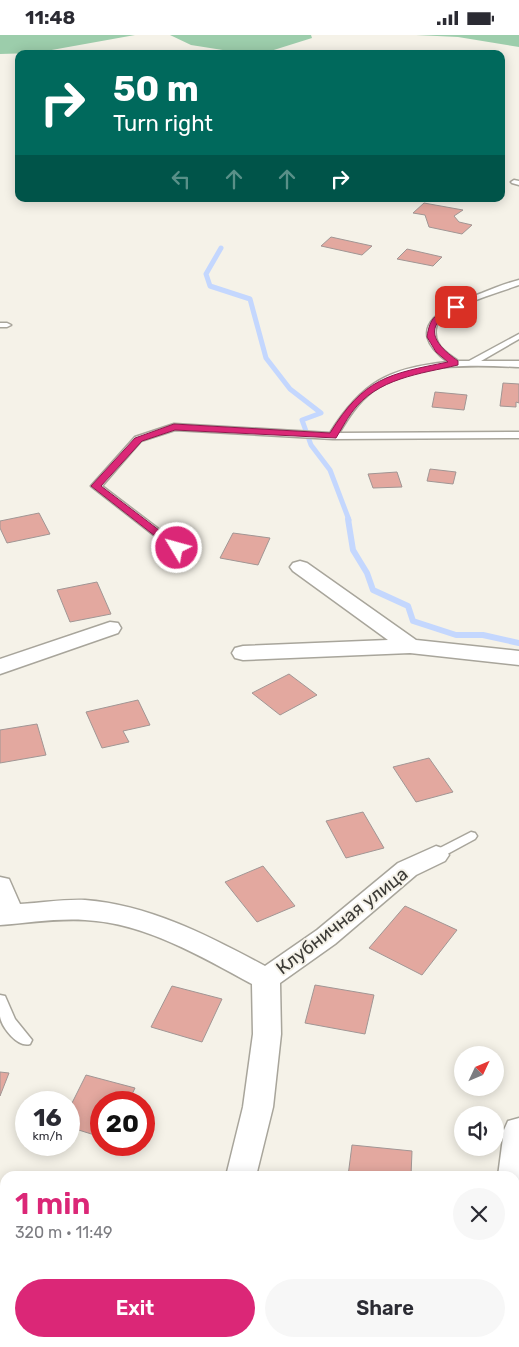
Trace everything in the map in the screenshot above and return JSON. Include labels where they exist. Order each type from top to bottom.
[{"type":"street","points":[[300,567],[410,646]]},
{"type":"street","points":[[0,667],[110,628]]},
{"type":"street","points":[[243,653],[410,646],[519,658]]},
{"type":"street","name":"Клубничная улица","points":[[242,1171],[258,1107],[267,1034],[266,979],[326,937],[407,869],[436,855]]},
{"type":"street","points":[[0,886],[5,914],[85,910],[146,921],[210,949],[266,979]]},
{"type":"street","points":[[514,1171],[519,1130]]},
{"type":"lane","points":[[455,363],[434,344],[431,337],[433,323],[438,317],[456,307],[519,282]]},
{"type":"lane","points":[[472,362],[519,336]]},
{"type":"lane","points":[[332,436],[349,409],[376,385],[411,372],[455,363],[472,362],[519,365]]},
{"type":"lane","points":[[177,548],[96,486],[138,439],[174,427],[332,436],[519,435]]},
{"type":"lane","points":[[436,855],[471,836]]},
{"type":"lane","points":[[0,1000],[8,1022],[25,1040]]},
{"type":"green space","points":[[0,35],[135,35],[52,50],[15,50],[15,54],[0,54]]},
{"type":"green space","points":[[170,35],[311,35],[312,38],[274,50],[223,50],[191,45]]},
{"type":"green space","points":[[416,35],[519,35],[519,47],[458,37]]},
{"type":"building","points":[[424,203],[463,210],[454,216],[459,222],[472,225],[462,234],[429,227],[425,215],[413,213]]},
{"type":"building","points":[[331,237],[372,246],[362,255],[321,246]]},
{"type":"building","points":[[407,249],[442,257],[433,266],[397,259]]},
{"type":"building","points":[[503,383],[519,384],[519,403],[516,402],[516,407],[500,406]]},
{"type":"building","points":[[435,392],[467,395],[464,410],[432,407]]},
{"type":"building","points":[[430,469],[456,472],[453,484],[427,481]]},
{"type":"building","points":[[397,472],[402,487],[373,488],[368,474]]},
{"type":"building","points":[[39,513],[50,534],[7,543],[0,528],[0,521]]},
{"type":"building","points":[[233,533],[270,538],[258,565],[220,558]]},
{"type":"building","points":[[97,582],[111,614],[70,622],[57,590]]},
{"type":"building","points":[[289,674],[317,695],[280,715],[252,693]]},
{"type":"building","points":[[138,700],[150,725],[123,731],[129,742],[102,748],[86,712]]},
{"type":"building","points":[[37,724],[46,755],[0,763],[0,730]]},
{"type":"building","points":[[429,758],[453,792],[416,802],[393,767]]},
{"type":"building","points":[[363,812],[384,848],[346,858],[326,821]]},
{"type":"building","points":[[263,866],[295,906],[257,922],[225,882]]},
{"type":"building","points":[[405,906],[457,930],[422,975],[369,948]]},
{"type":"building","points":[[315,985],[374,995],[365,1034],[305,1023]]},
{"type":"building","points":[[172,986],[222,999],[202,1042],[151,1027]]},
{"type":"building","points":[[0,1072],[9,1073],[0,1096]]},
{"type":"building","points":[[86,1075],[135,1088],[134,1091],[90,1091],[90,1134],[80,1130],[80,1091],[78,1091]]},
{"type":"building","points":[[352,1145],[412,1151],[411,1171],[349,1171]]},
{"type":"waterway","points":[[221,248],[206,274],[210,286],[250,299],[266,358],[290,389],[321,413],[302,420],[311,445],[330,470],[349,520]]},
{"type":"waterway","points":[[348,519],[353,550],[367,573],[373,590],[408,606],[413,621],[456,635],[483,635],[519,643]]},
{"type":"route","points":[[177,548],[96,486],[138,439],[174,427],[332,436],[349,409],[376,385],[411,372],[455,363],[439,350],[431,337],[433,323],[438,317],[456,307]]}]
